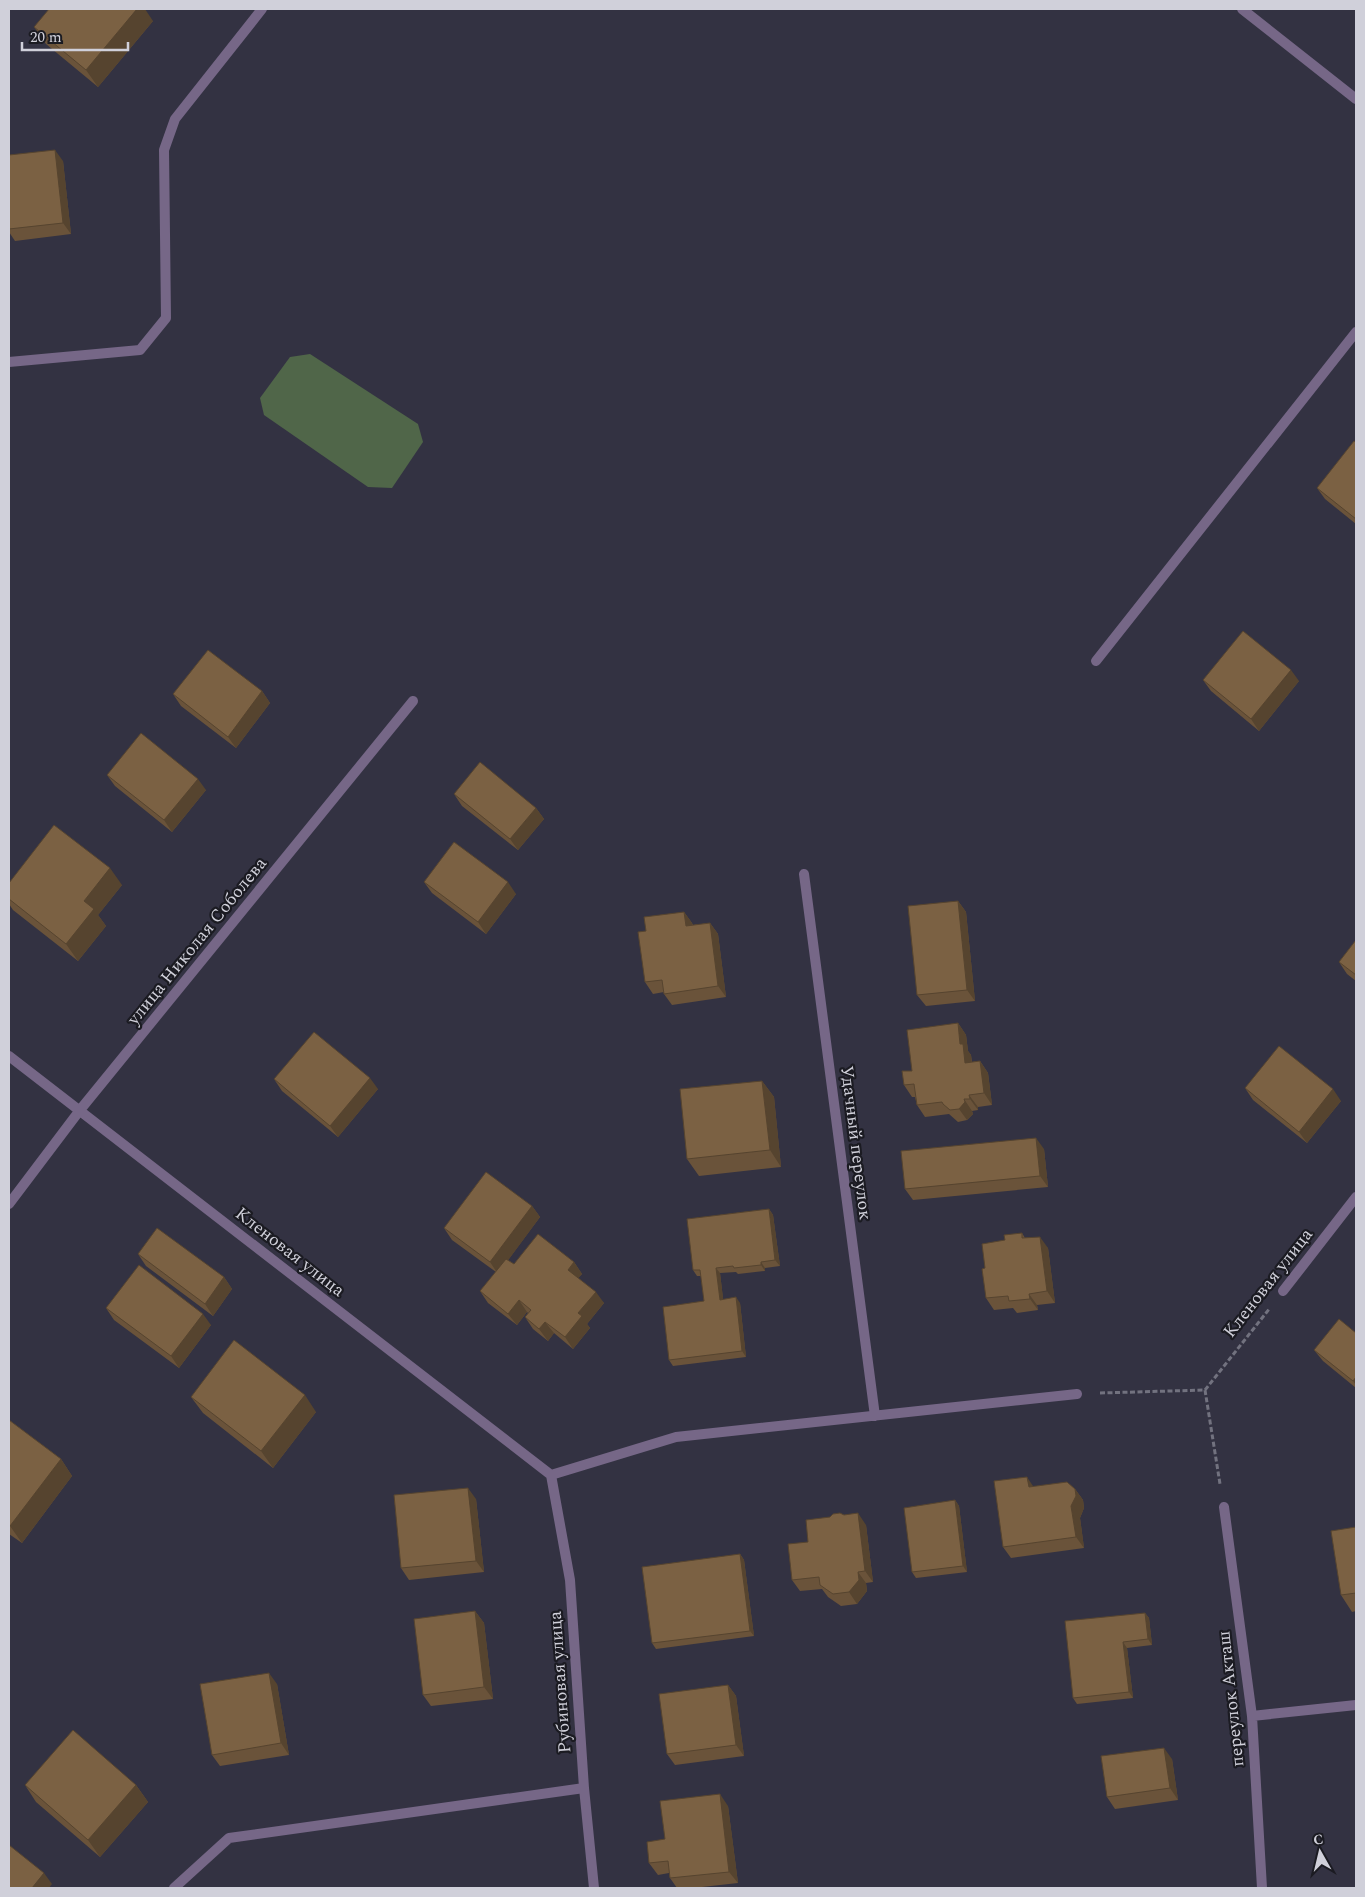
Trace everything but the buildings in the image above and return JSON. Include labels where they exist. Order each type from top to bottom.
[{"type":"street","points":[[9,362],[140,350],[166,318],[164,150],[175,119],[262,9]]},
{"type":"street","points":[[1242,9],[1356,100]]},
{"type":"street","points":[[1096,661],[1356,332]]},
{"type":"street","name":"улица Николая Соболева","points":[[9,1204],[80,1110],[413,701]]},
{"type":"street","name":"Удачный переулок","points":[[804,874],[875,1416]]},
{"type":"street","name":"Кленовая улица","points":[[9,1056],[551,1475]]},
{"type":"street","name":"Кленовая улица","points":[[1282,1291],[1356,1197]]},
{"type":"street","points":[[551,1475],[676,1437],[1076,1394]]},
{"type":"street","name":"Рубиновая улица","points":[[551,1475],[570,1580],[584,1788],[594,1888]]},
{"type":"street","name":"переулок Акташ","points":[[1224,1507],[1252,1716],[1262,1888]]},
{"type":"street","points":[[1252,1716],[1356,1705]]},
{"type":"street","points":[[174,1888],[229,1838],[584,1788]]},
{"type":"path","name":"Кленовая улица","points":[[1206,1390],[1282,1291]]},
{"type":"path","points":[[1076,1394],[1206,1390],[1224,1507]]},
{"type":"green space","points":[[310,354],[418,424],[423,442],[392,488],[368,487],[264,415],[260,398],[290,357]]}]
